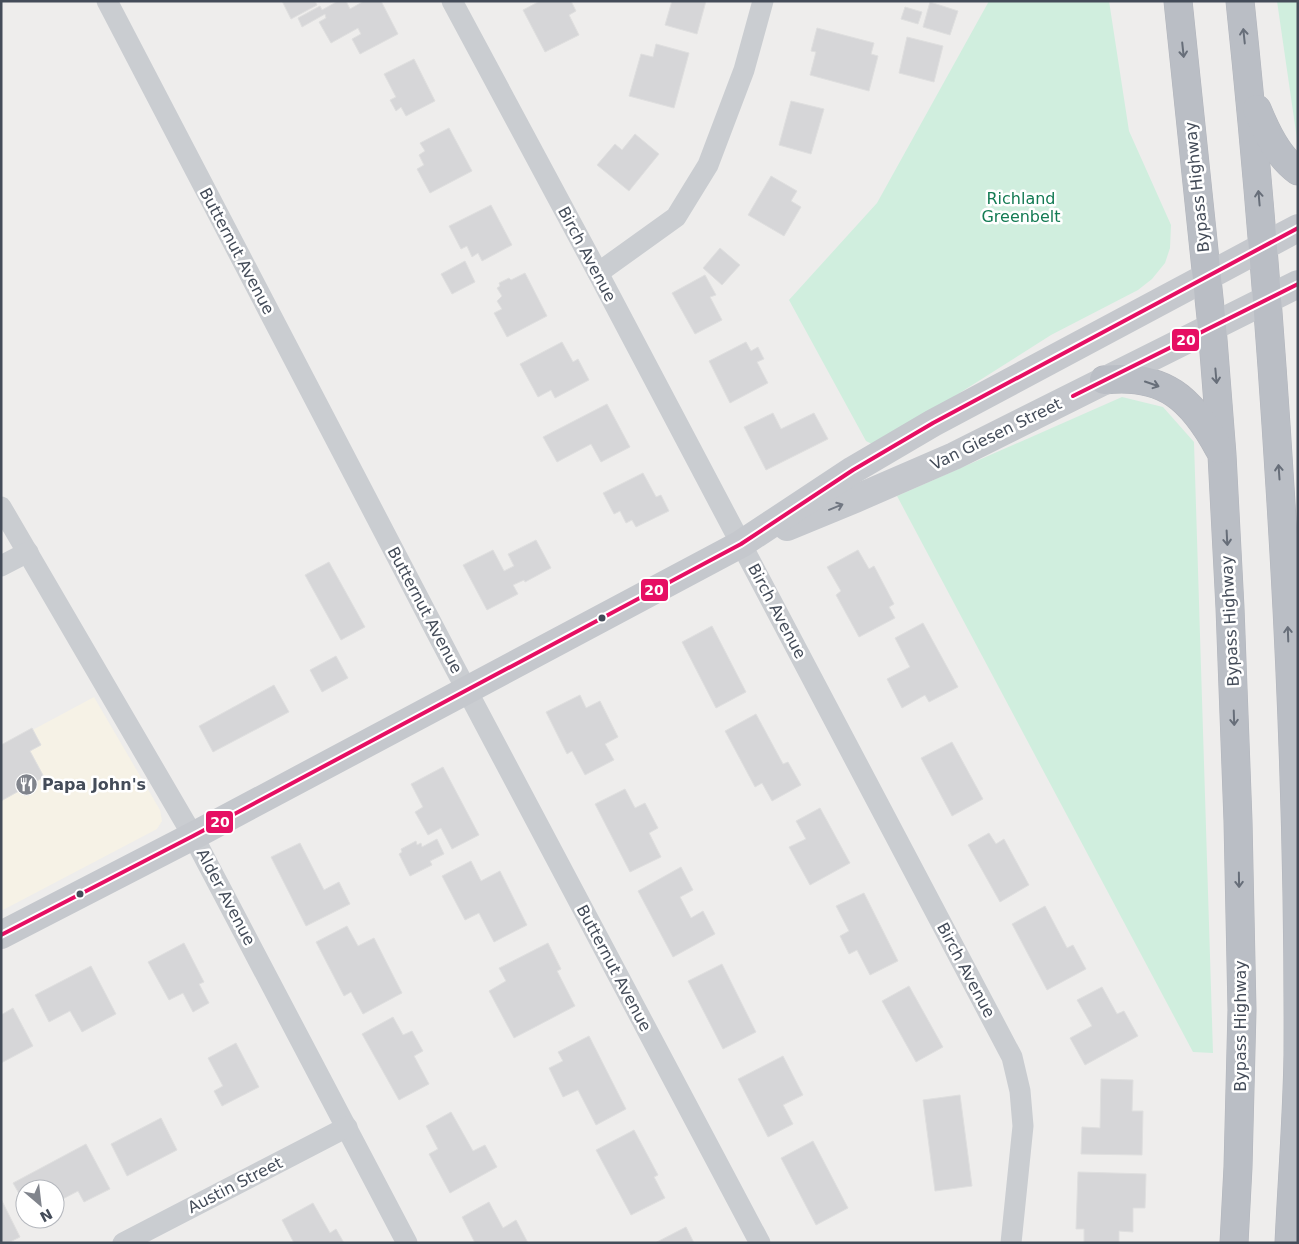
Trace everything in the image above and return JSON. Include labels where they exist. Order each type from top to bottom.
[{"type":"highway","name":"Bypass Highway","points":[[1178,1],[1212,327],[1222,455],[1232,647],[1242,1010],[1234,1243]]},
{"type":"highway","points":[[1240,1],[1268,300],[1287,608],[1297,844],[1298,1058],[1289,1243]]},
{"type":"highway","points":[[1250,92],[1267,131],[1280,154],[1290,166],[1298,171]]},
{"type":"highway","points":[[1104,380],[1130,379],[1148,382],[1170,391],[1192,408],[1204,424],[1222,455]]},
{"type":"main road","name":"Van Giesen Street","points":[[1,935],[193,836],[741,544],[896,444],[973,400],[1298,228]]},
{"type":"main road","name":"Van Giesen Street","points":[[741,544],[824,512],[1008,430],[1298,284]]},
{"type":"street","name":"Butternut Avenue","points":[[107,1],[467,689],[760,1243]]},
{"type":"street","name":"Birch Avenue","points":[[452,1],[598,273],[1012,1057],[1020,1091],[1023,1126],[1011,1243]]},
{"type":"street","points":[[598,273],[676,217],[708,165],[744,70],[763,1]]},
{"type":"street","name":"Alder Avenue","points":[[1,507],[193,836],[407,1243]]},
{"type":"street","points":[[1,566],[28,552]]},
{"type":"street","name":"Austin Street","points":[[123,1243],[347,1127]]},
{"type":"shaded area","points":[[94,697],[160,810],[162,821],[157,829],[1,911],[1,747]]},
{"type":"green space","name":"Richland Greenbelt","points":[[989,1],[1109,1],[1129,131],[1171,225],[1170,248],[1165,263],[1152,279],[1138,290],[1051,335],[876,446],[866,441],[789,300],[877,203]]},
{"type":"green space","points":[[1277,1],[1298,1],[1298,140],[1297,139]]},
{"type":"green space","points":[[1122,397],[1163,407],[1194,442],[1213,1053],[1193,1052],[897,496]]},
{"type":"building","points":[[282,1],[315,1],[317,5],[291,19]]},
{"type":"building","points":[[338,1],[346,1],[350,9],[364,1],[381,1],[398,34],[360,54],[352,39],[361,34],[358,28],[331,43],[319,22],[326,18],[325,14],[302,27],[298,18],[320,6],[322,10]]},
{"type":"building","points":[[540,1],[571,1],[576,11],[569,15],[579,35],[545,52],[523,10]]},
{"type":"building","points":[[672,1],[706,1],[697,34],[665,25]]},
{"type":"building","points":[[930,2],[958,11],[950,35],[923,27]]},
{"type":"building","points":[[905,7],[922,12],[918,24],[901,19]]},
{"type":"building","points":[[817,28],[874,43],[871,54],[878,56],[869,91],[810,75],[816,52],[811,51]]},
{"type":"building","points":[[907,37],[943,46],[934,82],[899,73]]},
{"type":"building","points":[[656,44],[689,53],[674,108],[629,96],[641,54],[653,57]]},
{"type":"building","points":[[414,59],[435,101],[406,116],[401,107],[396,111],[390,100],[396,97],[384,74]]},
{"type":"building","points":[[791,101],[824,109],[811,154],[779,145]]},
{"type":"building","points":[[449,128],[472,171],[430,193],[417,169],[424,165],[419,155],[425,151],[420,143]]},
{"type":"building","points":[[635,134],[659,154],[629,191],[597,165],[615,144],[622,150]]},
{"type":"building","points":[[771,176],[797,191],[791,201],[801,207],[784,236],[748,215]]},
{"type":"building","points":[[491,205],[512,245],[482,261],[478,253],[472,257],[467,246],[461,249],[449,226]]},
{"type":"building","points":[[720,248],[740,265],[722,285],[703,268]]},
{"type":"building","points":[[465,261],[475,282],[452,294],[441,274]]},
{"type":"building","points":[[525,273],[547,316],[507,337],[494,313],[502,309],[497,301],[502,296],[497,288],[500,286],[499,283],[509,278],[511,280]]},
{"type":"building","points":[[705,275],[716,295],[710,297],[722,320],[695,334],[672,293]]},
{"type":"building","points":[[562,342],[573,362],[578,359],[589,380],[555,398],[551,390],[538,397],[520,364]]},
{"type":"building","points":[[746,342],[751,351],[758,347],[764,359],[757,362],[768,383],[730,403],[709,361]]},
{"type":"building","points":[[607,404],[630,447],[601,462],[591,444],[557,462],[543,437]]},
{"type":"building","points":[[773,413],[781,429],[814,413],[828,439],[766,470],[744,427]]},
{"type":"building","points":[[643,473],[656,497],[661,495],[669,511],[636,527],[632,520],[626,523],[620,511],[614,514],[603,493]]},
{"type":"building","points":[[536,540],[551,568],[525,582],[524,580],[513,585],[518,594],[487,610],[463,565],[493,550],[504,571],[514,566],[508,554]]},
{"type":"building","points":[[858,550],[869,569],[874,566],[894,604],[889,607],[895,618],[859,637],[836,595],[841,591],[827,567]]},
{"type":"building","points":[[329,562],[365,627],[341,640],[305,575]]},
{"type":"building","points":[[923,623],[958,687],[929,702],[925,695],[902,708],[887,679],[910,667],[895,638]]},
{"type":"building","points":[[712,626],[746,692],[716,708],[682,642]]},
{"type":"building","points":[[336,656],[348,678],[322,692],[310,670]]},
{"type":"building","points":[[274,685],[289,712],[213,752],[199,726]]},
{"type":"building","points":[[580,695],[586,708],[600,701],[618,737],[605,744],[614,760],[585,775],[572,751],[567,754],[546,712]]},
{"type":"building","points":[[756,714],[783,764],[788,762],[801,785],[772,801],[762,783],[755,787],[725,731]]},
{"type":"building","points":[[32,728],[41,745],[30,751],[44,777],[1,801],[1,745]]},
{"type":"building","points":[[952,742],[983,799],[952,816],[921,758]]},
{"type":"building","points":[[443,767],[479,835],[452,849],[441,828],[428,835],[415,812],[423,807],[411,784]]},
{"type":"building","points":[[625,789],[635,808],[645,803],[658,828],[649,833],[661,857],[630,872],[595,804]]},
{"type":"building","points":[[820,808],[850,863],[810,885],[789,847],[806,839],[796,821]]},
{"type":"building","points":[[989,833],[996,844],[1004,839],[1029,885],[1000,902],[968,845]]},
{"type":"building","points":[[437,839],[444,854],[430,861],[432,865],[410,876],[399,854],[402,852],[401,849],[416,841],[417,845],[421,843],[422,847]]},
{"type":"building","points":[[300,843],[324,890],[339,882],[350,904],[306,926],[271,857]]},
{"type":"building","points":[[471,861],[481,881],[500,871],[527,925],[494,942],[479,913],[465,920],[442,876]]},
{"type":"building","points":[[681,867],[693,890],[680,897],[691,918],[703,911],[715,934],[673,957],[638,891]]},
{"type":"building","points":[[864,893],[898,961],[870,975],[857,950],[849,954],[840,936],[849,931],[836,906]]},
{"type":"building","points":[[1045,906],[1067,948],[1073,945],[1086,969],[1047,990],[1012,924]]},
{"type":"building","points":[[347,926],[358,946],[374,938],[402,993],[363,1014],[351,992],[344,996],[316,942]]},
{"type":"building","points":[[184,943],[204,982],[199,984],[209,1003],[193,1012],[183,993],[169,1000],[148,962]]},
{"type":"building","points":[[548,943],[561,969],[557,971],[575,1006],[514,1038],[489,991],[506,981],[499,968]]},
{"type":"building","points":[[722,964],[756,1032],[723,1049],[688,981]]},
{"type":"building","points":[[91,966],[116,1014],[82,1032],[70,1011],[49,1022],[35,995]]},
{"type":"building","points":[[909,986],[943,1047],[916,1062],[882,1001]]},
{"type":"building","points":[[1102,987],[1117,1014],[1124,1011],[1138,1036],[1085,1065],[1070,1038],[1092,1026],[1077,1000]]},
{"type":"building","points":[[13,1008],[33,1046],[1,1063],[1,1015]]},
{"type":"building","points":[[393,1017],[403,1035],[412,1031],[423,1051],[414,1056],[429,1084],[399,1100],[362,1034]]},
{"type":"building","points":[[589,1036],[626,1109],[596,1125],[578,1090],[563,1097],[549,1068],[563,1061],[558,1052]]},
{"type":"building","points":[[236,1043],[259,1087],[222,1106],[214,1091],[223,1086],[208,1058]]},
{"type":"building","points":[[783,1056],[803,1095],[783,1105],[793,1124],[768,1137],[738,1079]]},
{"type":"building","points":[[1101,1079],[1133,1080],[1132,1111],[1143,1111],[1142,1155],[1081,1154],[1082,1127],[1100,1128]]},
{"type":"building","points":[[960,1095],[972,1186],[935,1191],[923,1100]]},
{"type":"building","points":[[451,1112],[473,1151],[485,1145],[497,1167],[450,1193],[429,1154],[438,1149],[426,1126]]},
{"type":"building","points":[[161,1118],[177,1150],[127,1176],[111,1144]]},
{"type":"building","points":[[634,1130],[658,1175],[654,1177],[665,1198],[631,1215],[596,1150]]},
{"type":"building","points":[[813,1141],[848,1208],[816,1225],[781,1158]]},
{"type":"building","points":[[86,1144],[110,1189],[84,1202],[78,1191],[65,1198],[65,1179],[20,1179]]},
{"type":"building","points":[[1078,1172],[1146,1174],[1145,1208],[1133,1208],[1133,1232],[1119,1231],[1119,1243],[1084,1243],[1084,1229],[1076,1229]]},
{"type":"building","points":[[1,1199],[20,1237],[8,1243],[1,1243]]},
{"type":"building","points":[[489,1202],[503,1228],[516,1220],[528,1243],[475,1243],[462,1217]]},
{"type":"building","points":[[313,1203],[330,1233],[336,1229],[344,1243],[294,1243],[282,1220]]},
{"type":"building","points":[[686,1227],[694,1243],[655,1243]]},
{"type":"transit line","name":"20","points":[[1,935],[193,836],[741,544],[853,470],[933,423],[1298,228]]},
{"type":"transit line","name":"20","points":[[1073,396],[1298,284]]},
{"type":"place","name":"Papa John's","points":[[26,784]]}]
